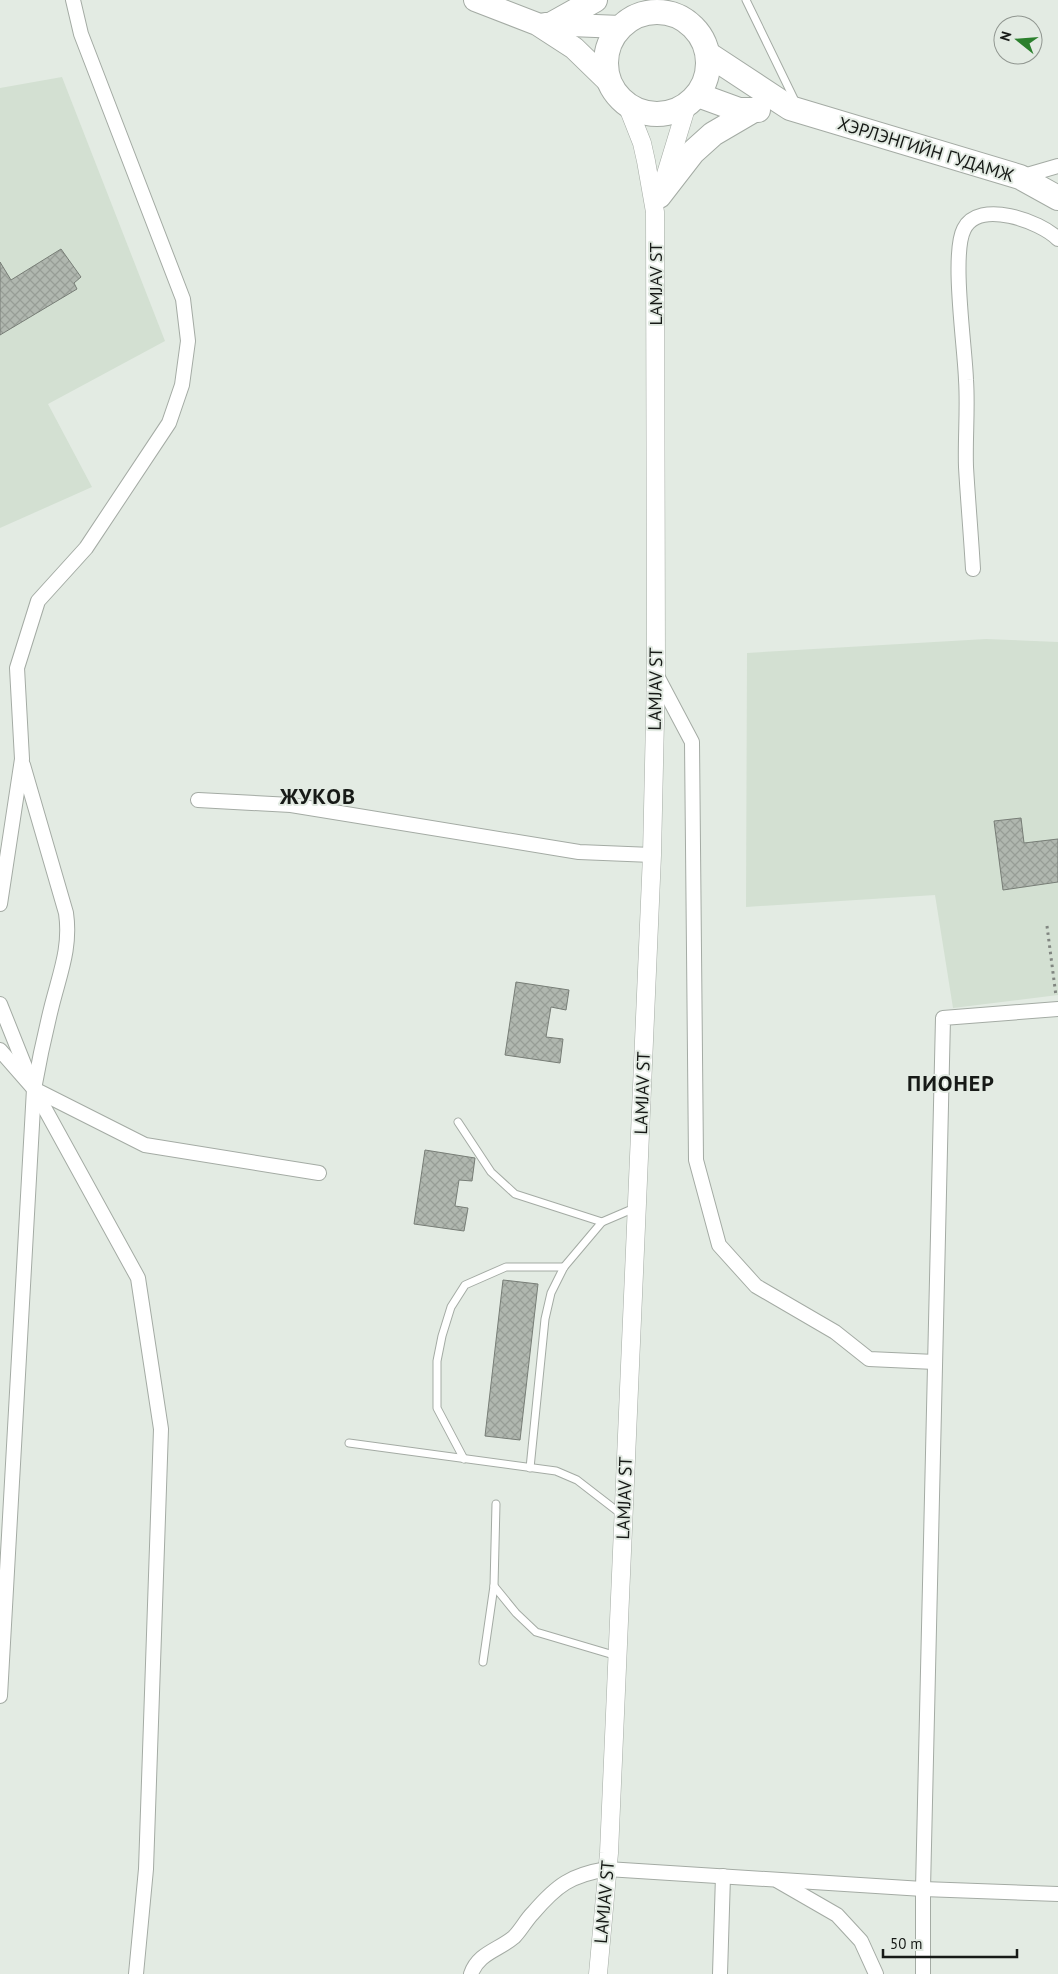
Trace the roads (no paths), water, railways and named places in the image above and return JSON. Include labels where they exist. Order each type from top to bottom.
[{"type":"highway","points":[[544,24],[595,0]]},
{"type":"highway","points":[[674,8],[693,26],[702,39],[708,54],[707,76],[692,100],[672,112],[657,114],[641,112],[627,105],[616,94],[610,82],[607,52],[612,39],[628,15],[665,12],[674,8]]},
{"type":"highway","name":"ХЭРЛЭНГИЙН ГУДАМЖ","points":[[708,54],[795,110],[1020,177],[1058,198]]},
{"type":"highway","name":"ХЭРЛЭНГИЙН ГУДАМЖ","points":[[692,100],[739,110],[795,110]]},
{"type":"highway","points":[[657,204],[693,152],[713,134],[754,110]]},
{"type":"main road","points":[[475,0],[544,24],[574,48],[610,82]]},
{"type":"main road","points":[[544,24],[628,15]]},
{"type":"street","points":[[0,904],[22,759],[17,668],[38,600],[86,548],[169,423],[182,385],[188,341],[183,299],[81,34],[73,0]]},
{"type":"street","points":[[657,204],[692,100]]},
{"type":"street","points":[[627,105],[644,152],[657,204]]},
{"type":"street","points":[[1020,177],[1058,166]]},
{"type":"street","name":"LAMJAV ST","points":[[598,1974],[607,1869],[618,1656],[652,855],[656,674],[657,204]]},
{"type":"street","points":[[973,569],[966,466],[966,381],[959,265],[963,230],[969,221],[983,214],[999,214],[1040,226],[1051,232],[1058,239]]},
{"type":"street","points":[[656,674],[692,742],[696,1160],[719,1245],[756,1286],[835,1332],[868,1359],[935,1362]]},
{"type":"street","points":[[0,1696],[34,1089],[46,1027],[66,952],[68,931],[66,913],[22,759]]},
{"type":"street","points":[[198,800],[291,805],[579,852],[652,855]]},
{"type":"street","points":[[0,1004],[34,1089],[138,1278],[161,1429],[146,1869],[136,1974]]},
{"type":"street","points":[[923,1974],[923,1889],[944,1018],[1058,1006]]},
{"type":"street","points":[[0,1050],[34,1089],[145,1145],[319,1173]]},
{"type":"street","points":[[471,1974],[480,1959],[514,1937],[553,1891],[571,1879],[585,1873],[607,1869],[923,1889],[1058,1894]]},
{"type":"street","points":[[720,1974],[723,1876]]},
{"type":"street","points":[[775,1880],[836,1915],[861,1941],[876,1974]]},
{"type":"lane","points":[[746,0],[795,110]]},
{"type":"lane","points":[[458,1122],[492,1172],[515,1194],[602,1222]]},
{"type":"lane","points":[[530,1468],[545,1319],[551,1293],[564,1267],[602,1222],[637,1207]]},
{"type":"lane","points":[[464,1459],[437,1408],[437,1360],[451,1307],[465,1285],[506,1267],[564,1267]]},
{"type":"lane","points":[[349,1443],[556,1471],[577,1480],[624,1516]]},
{"type":"lane","points":[[483,1662],[494,1586],[496,1504]]},
{"type":"lane","points":[[494,1586],[516,1613],[536,1632],[618,1656]]},
{"type":"district","name":"ЖУКОВ","points":[[318,796]]},
{"type":"district","name":"ПИОНЕР","points":[[951,1083]]}]
